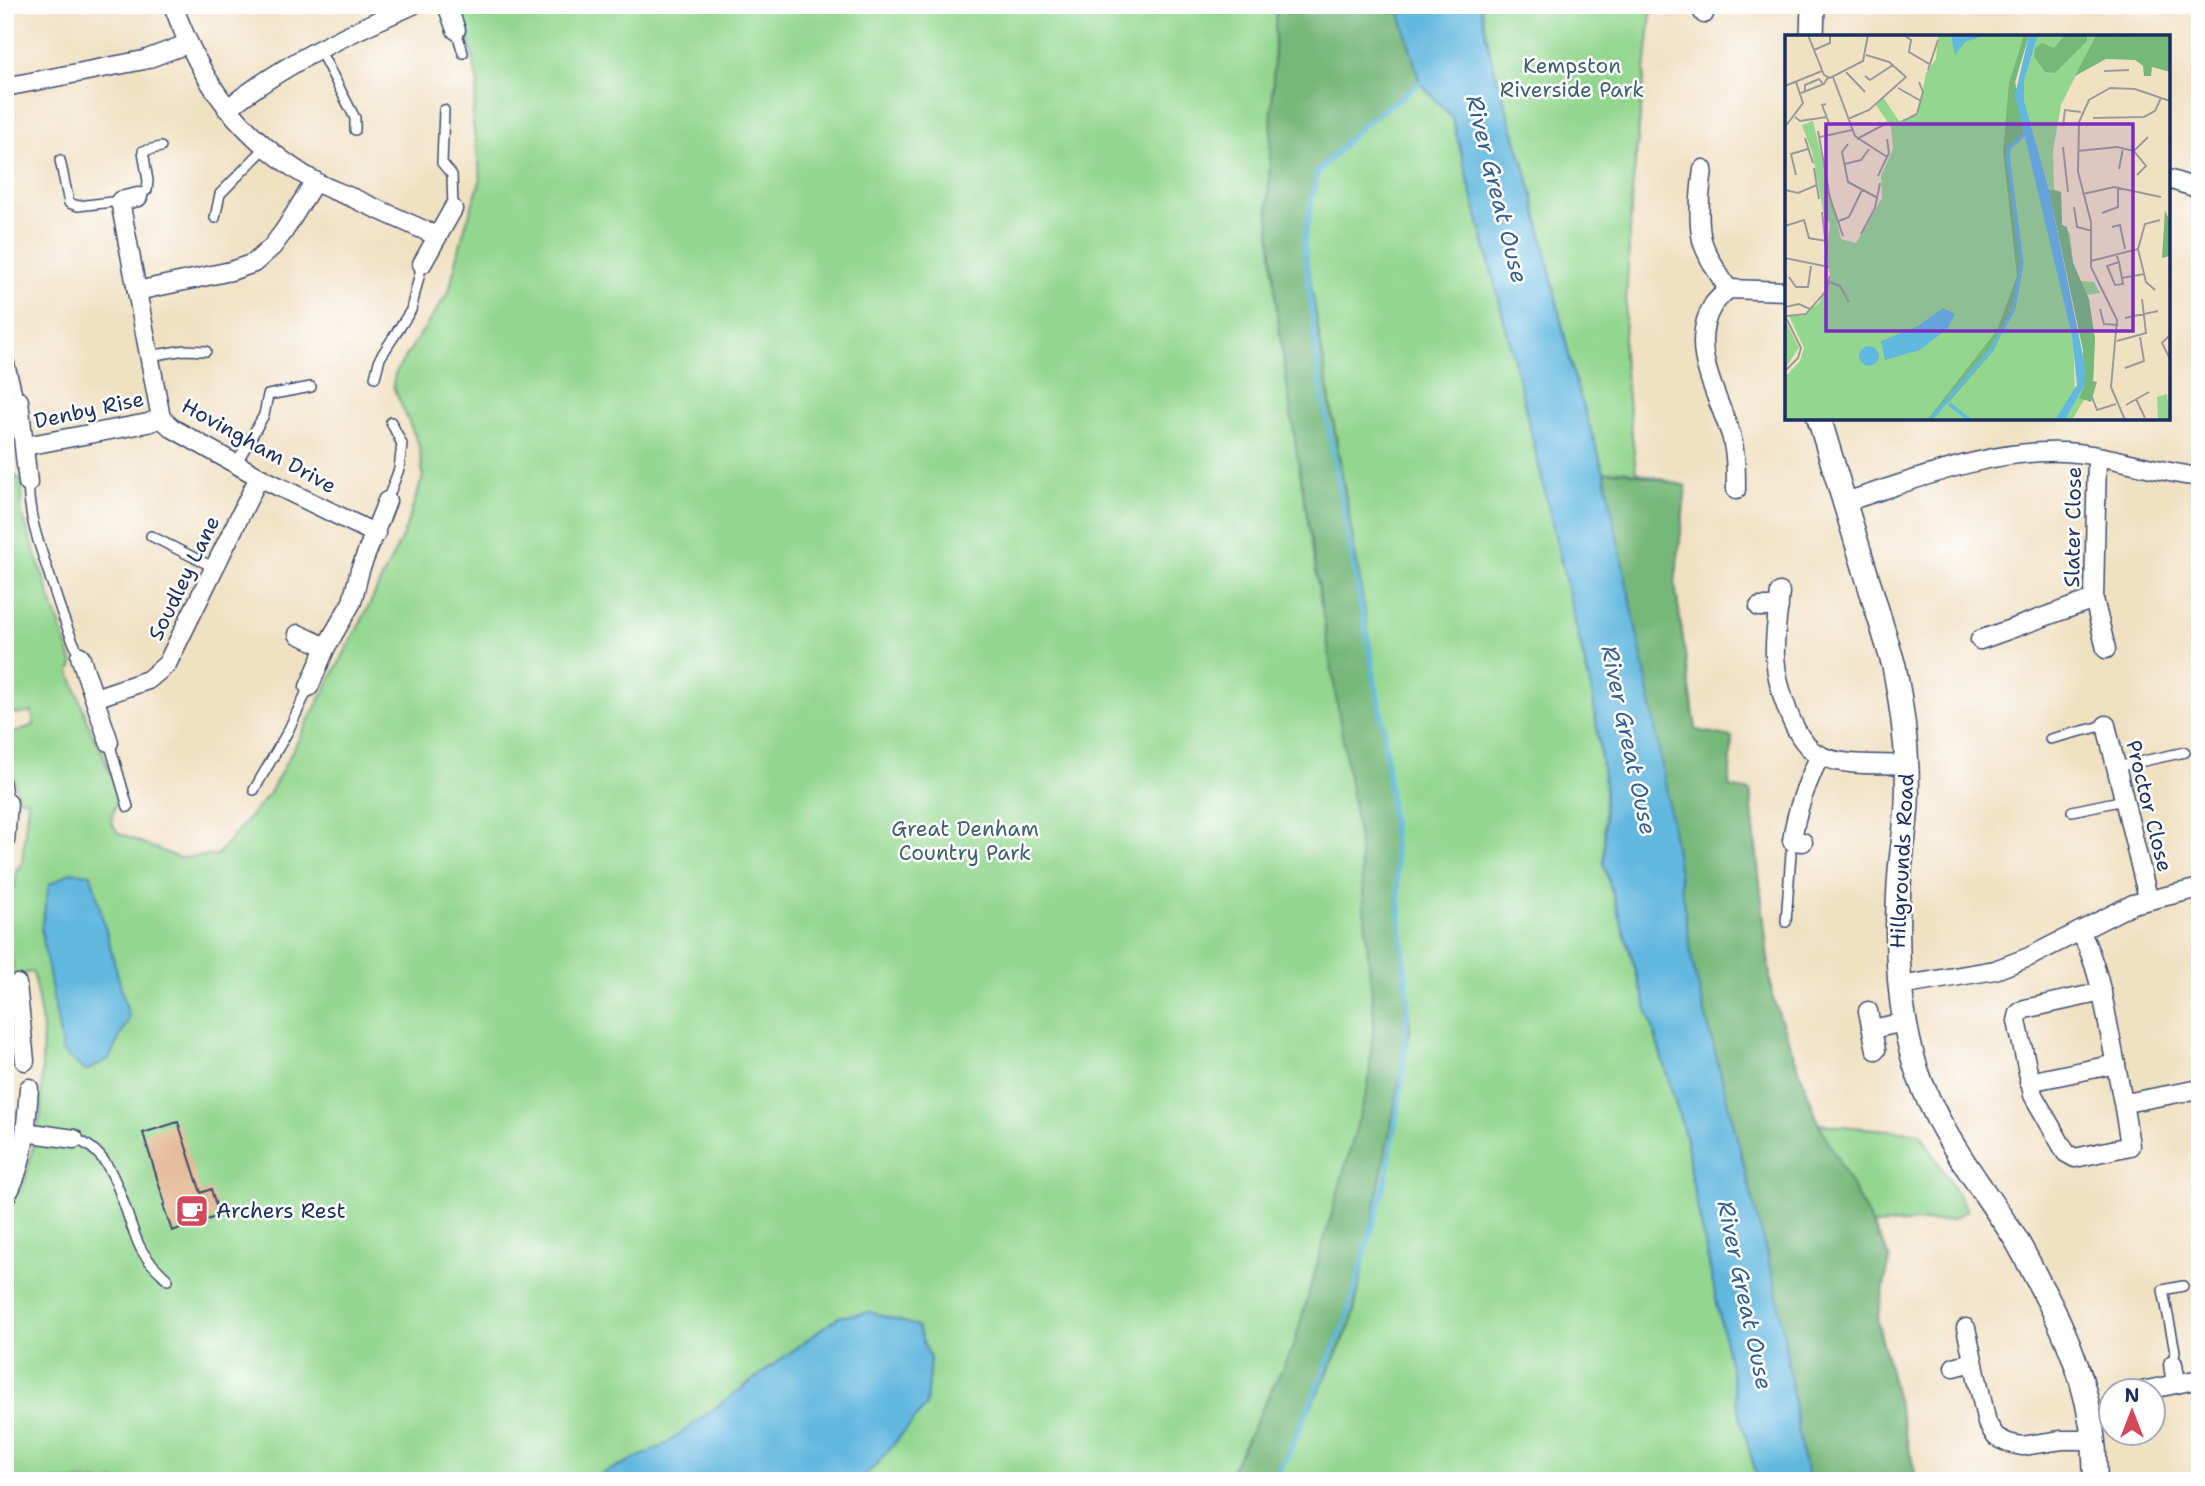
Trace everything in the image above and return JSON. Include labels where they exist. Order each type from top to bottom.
[{"type":"street","points":[[173,5],[187,44],[201,71],[227,109],[266,147],[315,181],[437,236]]},
{"type":"street","points":[[227,109],[251,89],[335,39],[413,5]]},
{"type":"street","points":[[447,5],[456,30]]},
{"type":"street","points":[[1812,35],[1813,5]]},
{"type":"street","points":[[5,87],[144,60],[187,44]]},
{"type":"street","points":[[1703,169],[1694,190],[1703,241],[1711,261],[1728,289]]},
{"type":"street","points":[[2170,180],[2200,189]]},
{"type":"street","points":[[137,290],[231,271],[254,263],[278,239],[315,181]]},
{"type":"street","points":[[120,201],[138,197]]},
{"type":"street","name":"Hovingham Drive","points":[[120,201],[161,418],[172,428],[259,477],[376,534]]},
{"type":"street","points":[[422,264],[453,209]]},
{"type":"street","points":[[1731,480],[1735,456],[1731,436],[1705,365],[1703,343],[1707,322],[1713,305],[1728,289],[1785,292]]},
{"type":"street","name":"Denby Rise","points":[[19,401],[28,483]]},
{"type":"street","name":"Denby Rise","points":[[25,446],[135,426],[161,418]]},
{"type":"street","name":"Hillgrounds Road","points":[[1820,420],[1894,666],[1902,704],[1907,803],[1896,927],[1899,986],[1915,1065],[1934,1111],[2017,1242],[2065,1332],[2089,1405],[2095,1481]]},
{"type":"street","points":[[1845,502],[2005,456],[2032,452],[2065,452],[2200,477]]},
{"type":"street","name":"Slater Close","points":[[2097,457],[2094,599],[2106,649]]},
{"type":"street","name":"Soudley Lane","points":[[95,698],[148,680],[167,664],[259,477]]},
{"type":"street","points":[[309,687],[326,647],[352,602],[360,570],[387,501]]},
{"type":"street","name":"Slater Close","points":[[1980,640],[2094,599]]},
{"type":"street","points":[[1759,607],[1780,600],[1775,654],[1777,675],[1802,741],[1820,755],[1843,761],[1907,765]]},
{"type":"street","points":[[298,634],[326,647]]},
{"type":"street","points":[[80,656],[109,741]]},
{"type":"street","name":"Proctor Close","points":[[2106,725],[2148,898]]},
{"type":"street","points":[[1795,845],[1798,805],[1820,755]]},
{"type":"street","points":[[5,839],[8,803]]},
{"type":"street","points":[[1899,986],[1995,970],[2029,957],[2133,904],[2148,898],[2200,888]]},
{"type":"street","points":[[2080,931],[2091,953],[2102,992],[2125,1103],[2130,1146],[2075,1158],[2066,1153],[2033,1095],[2017,1021],[2019,1013],[2025,1009],[2102,992]]},
{"type":"street","points":[[17,984],[13,1028],[25,1061]]},
{"type":"street","points":[[1868,1011],[1876,1050]]},
{"type":"street","points":[[1872,1029],[1905,1022]]},
{"type":"street","points":[[2029,1082],[2116,1064]]},
{"type":"street","points":[[5,1198],[16,1180],[25,1132],[29,1088]]},
{"type":"street","points":[[2125,1103],[2200,1089]]},
{"type":"street","points":[[25,1132],[74,1139]]},
{"type":"street","points":[[1966,1328],[1987,1423],[1996,1437],[2022,1446],[2062,1440],[2093,1440]]},
{"type":"street","points":[[1954,1367],[1973,1362]]},
{"type":"street","points":[[2173,1364],[2176,1384]]},
{"type":"street","points":[[2166,1386],[2200,1379]]},
{"type":"lane","points":[[456,30],[463,53]]},
{"type":"lane","points":[[319,49],[355,118],[355,130]]},
{"type":"lane","points":[[444,110],[442,163],[452,175],[453,209]]},
{"type":"lane","points":[[138,197],[147,190],[148,181],[143,151],[161,147]]},
{"type":"lane","points":[[215,218],[220,194],[266,147]]},
{"type":"lane","points":[[60,160],[69,203],[78,206],[120,201]]},
{"type":"lane","points":[[375,377],[380,358],[411,310],[422,264]]},
{"type":"lane","points":[[5,346],[19,401]]},
{"type":"lane","points":[[149,356],[185,350],[206,351]]},
{"type":"lane","points":[[236,464],[264,415],[268,396],[311,387]]},
{"type":"lane","points":[[387,501],[399,469],[402,444],[391,422]]},
{"type":"lane","points":[[28,483],[34,535],[68,632],[80,656]]},
{"type":"lane","points":[[150,536],[215,568]]},
{"type":"lane","points":[[254,790],[288,731],[309,687]]},
{"type":"lane","points":[[2050,739],[2106,725]]},
{"type":"lane","points":[[109,741],[128,807]]},
{"type":"lane","points":[[2116,767],[2185,752]]},
{"type":"lane","points":[[5,782],[8,803]]},
{"type":"lane","points":[[2072,811],[2124,800]]},
{"type":"lane","points":[[1786,922],[1795,845]]},
{"type":"lane","points":[[74,1139],[85,1142],[102,1158],[116,1183],[140,1247],[149,1261],[168,1280]]},
{"type":"lane","points":[[2173,1364],[2175,1352],[2163,1290],[2183,1286]]},
{"type":"green space","name":"Great Denham Country Park","points":[[458,5],[1398,5],[1420,83],[1452,117],[1514,359],[1593,698],[1605,790],[1604,865],[1687,1142],[1690,1171],[1740,1416],[1758,1481],[5,1481],[5,1225],[11,1219],[7,1214],[7,1207],[24,1184],[41,1113],[43,1029],[33,972],[15,975],[5,929],[9,888],[15,888],[16,870],[22,864],[28,800],[18,798],[7,739],[13,733],[34,725],[32,712],[14,713],[5,708],[5,410],[12,473],[22,482],[21,511],[73,664],[70,672],[92,734],[101,748],[118,794],[111,821],[118,833],[179,858],[217,855],[270,793],[361,622],[404,533],[423,476],[419,445],[393,386],[395,374],[402,362],[449,291],[481,178],[472,118],[478,85],[466,24]]},
{"type":"green space","points":[[1276,5],[1398,5],[1420,83],[1360,127],[1317,173],[1304,241],[1385,736],[1410,1030],[1352,1322],[1275,1481],[1226,1481],[1294,1345],[1368,1087],[1374,1022],[1358,833],[1277,314],[1268,204]]},
{"type":"green space","name":"Kempston Riverside Park","points":[[1480,5],[1652,5],[1632,192],[1623,354],[1636,472],[1686,486],[1675,584],[1696,730],[1732,737],[1729,787],[1750,791],[1772,996],[1819,1124],[1920,1133],[1967,1210],[1951,1220],[1873,1225],[1890,1258],[1877,1320],[1917,1481],[1810,1481],[1778,1299],[1693,966],[1667,794],[1604,472],[1574,377],[1532,192],[1491,58]]},
{"type":"green space","name":"Kempston Riverside Park","points":[[1623,471],[1686,486],[1675,584],[1696,730],[1732,737],[1729,787],[1750,791],[1772,996],[1819,1124],[1890,1258],[1877,1320],[1917,1481],[1810,1481],[1802,1455],[1778,1299],[1693,966],[1604,472]]},
{"type":"water","name":"River Great Ouse","points":[[1398,5],[1480,5],[1491,58],[1532,192],[1574,377],[1604,472],[1646,677],[1693,966],[1778,1299],[1802,1455],[1810,1481],[1758,1481],[1740,1416],[1690,1171],[1687,1142],[1604,865],[1605,790],[1593,698],[1514,359],[1452,117],[1420,83]]},
{"type":"water","points":[[71,872],[91,874],[129,1018],[109,1059],[86,1071],[63,1053],[41,929],[49,885]]},
{"type":"water","points":[[870,1312],[917,1326],[930,1359],[926,1406],[875,1466],[858,1481],[586,1481],[665,1445],[838,1317]]},
{"type":"building","points":[[178,1122],[201,1193],[211,1189],[219,1216],[172,1231],[143,1133]]},
{"type":"waterway","points":[[1272,1481],[1288,1455],[1347,1318],[1386,1178],[1402,1083],[1408,1000],[1384,730],[1319,376],[1304,241],[1317,173],[1360,127],[1420,83]]},
{"type":"place","name":"Archers Rest","points":[[192,1211]]}]
